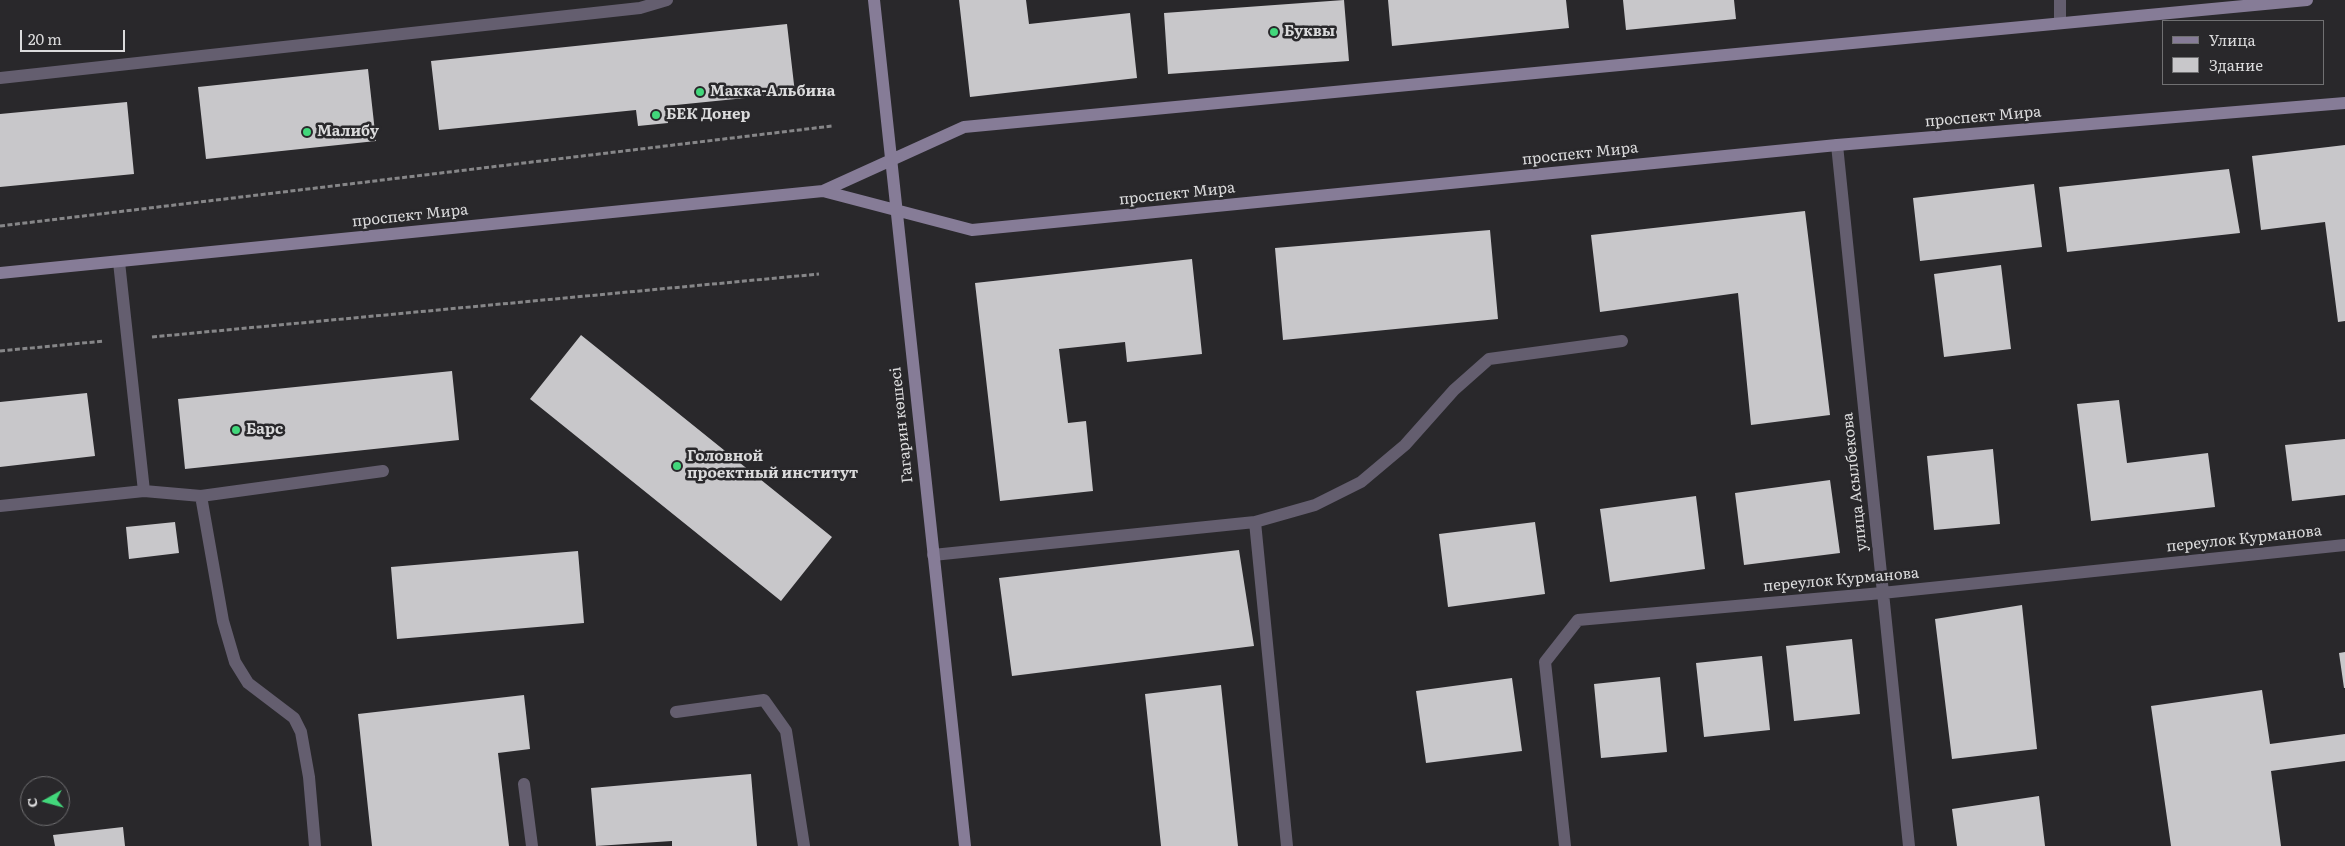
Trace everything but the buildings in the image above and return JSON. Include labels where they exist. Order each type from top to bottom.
[{"type":"main road","name":"Гагарин көшесі","points":[[874,0],[965,846]]},
{"type":"main road","name":"проспект Мира","points":[[0,273],[822,191],[964,127],[2307,0]]},
{"type":"main road","name":"проспект Мира","points":[[822,191],[972,230],[1836,145],[2345,103]]},
{"type":"street","points":[[0,78],[640,8],[667,0]]},
{"type":"street","points":[[2060,0],[2060,23]]},
{"type":"street","name":"улица Асылбекова","points":[[1836,145],[1909,846]]},
{"type":"street","points":[[119,262],[144,492]]},
{"type":"street","points":[[933,555],[1255,522],[1315,505],[1361,482],[1405,445],[1454,390],[1489,359],[1622,341]]},
{"type":"street","points":[[0,506],[144,492],[201,496],[383,471]]},
{"type":"street","points":[[201,496],[223,621],[235,662],[248,683],[294,718],[301,732],[309,777],[315,846]]},
{"type":"street","points":[[1255,522],[1287,846]]},
{"type":"street","name":"переулок Курманова","points":[[1565,846],[1545,662],[1578,620],[1882,593],[2345,545]]},
{"type":"street","points":[[676,712],[764,700],[786,731],[804,846]]},
{"type":"street","points":[[524,784],[532,846]]},
{"type":"path","points":[[0,226],[832,126]]},
{"type":"path","points":[[0,351],[819,274]]},
{"type":"place","name":"Буквы","points":[[1274,32]]},
{"type":"place","name":"Макка-Альбина","points":[[700,92]]},
{"type":"place","name":"БЕК Донер","points":[[656,115]]},
{"type":"place","name":"Малибу","points":[[307,132]]},
{"type":"place","name":"Барс","points":[[236,430]]},
{"type":"place","name":"Головной проектный институт","points":[[677,466]]}]
